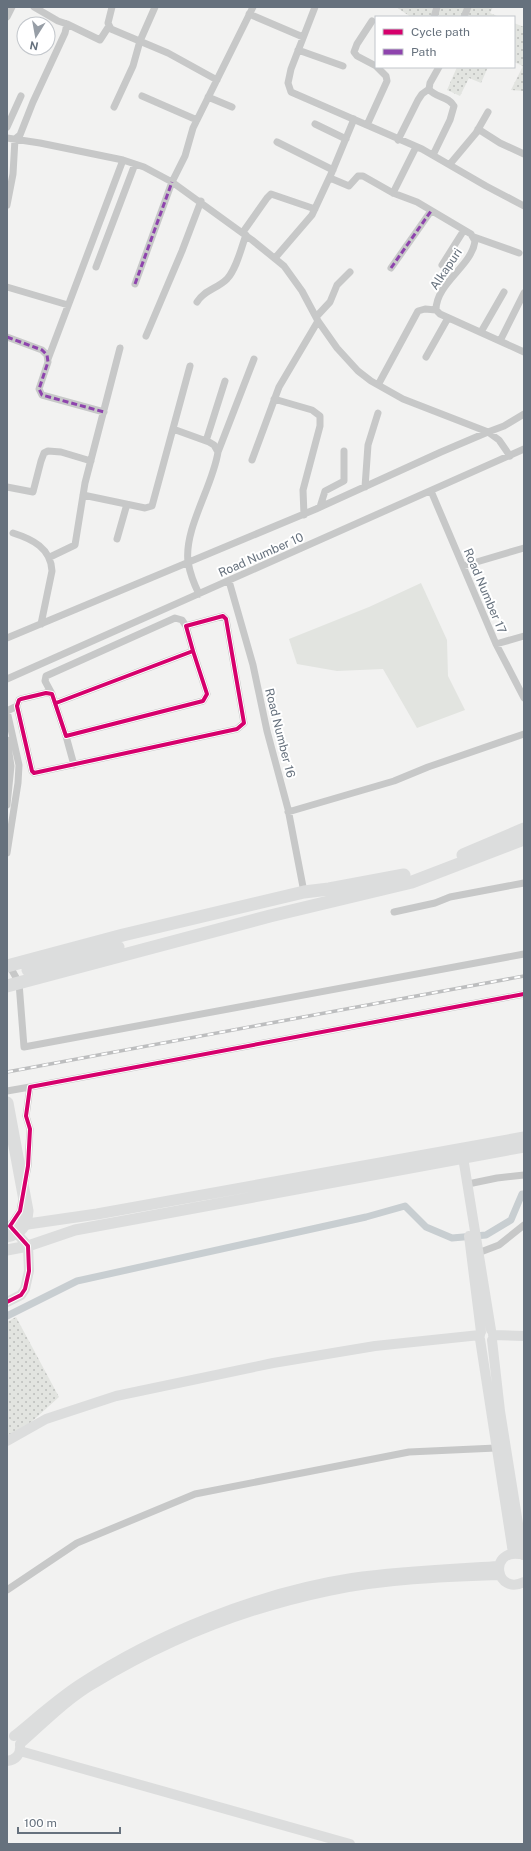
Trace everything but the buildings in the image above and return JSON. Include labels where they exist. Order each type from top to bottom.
[{"type":"highway","points":[[7,967],[123,935],[320,895],[404,875],[458,857],[524,828]]},
{"type":"highway","points":[[13,984],[320,895],[412,882],[524,839]]},
{"type":"highway","points":[[7,1103],[26,1212],[26,1220],[22,1228],[14,1234],[8,1230]]},
{"type":"main road","points":[[7,1250],[28,1246],[75,1230],[459,1154],[524,1137]]},
{"type":"main road","points":[[8,1230],[459,1154],[524,1147]]},
{"type":"street","points":[[7,17],[12,7]]},
{"type":"street","points":[[34,7],[58,21],[100,40],[109,26],[109,18],[112,7]]},
{"type":"street","points":[[114,107],[133,66],[140,41],[155,7]]},
{"type":"street","points":[[315,7],[289,76],[288,88],[296,95],[354,119],[433,155],[524,206]]},
{"type":"street","points":[[135,284],[172,182],[185,156],[197,120],[251,10],[303,37]]},
{"type":"street","points":[[372,20],[354,52],[357,56],[375,66]]},
{"type":"street","points":[[7,205],[13,174],[15,139],[20,135],[33,102],[65,33],[67,24]]},
{"type":"street","points":[[109,26],[115,31],[168,53],[217,80]]},
{"type":"street","points":[[298,50],[343,66]]},
{"type":"street","points":[[367,125],[387,81],[386,76],[378,68]]},
{"type":"street","points":[[398,140],[418,100],[429,89],[430,83],[438,68]]},
{"type":"street","points":[[429,89],[432,93],[451,101],[454,106],[450,120],[433,155]]},
{"type":"street","points":[[7,127],[21,96]]},
{"type":"street","points":[[142,96],[197,120]]},
{"type":"street","points":[[208,97],[232,107]]},
{"type":"street","points":[[450,164],[478,129],[488,112]]},
{"type":"street","points":[[275,258],[305,224],[315,209],[330,178],[354,119]]},
{"type":"street","points":[[315,124],[346,139]]},
{"type":"street","points":[[478,129],[500,143],[524,154]]},
{"type":"street","points":[[7,138],[123,160],[135,164],[172,182],[200,201],[275,258],[293,278],[317,319],[347,360],[358,371],[378,386],[403,399],[488,432],[499,440],[510,456]]},
{"type":"street","points":[[277,142],[333,170]]},
{"type":"street","points":[[393,193],[416,147]]},
{"type":"street","points":[[104,412],[42,395],[40,389],[48,358],[123,160]]},
{"type":"street","points":[[96,267],[135,164]]},
{"type":"street","points":[[330,178],[349,186],[358,176],[363,176],[393,193],[413,200],[474,237],[519,254]]},
{"type":"street","points":[[197,302],[203,294],[228,278],[244,234],[264,202],[271,194],[315,209]]},
{"type":"street","points":[[146,336],[182,251],[200,201]]},
{"type":"street","points":[[391,268],[433,212]]},
{"type":"street","points":[[442,265],[464,230]]},
{"type":"street","name":"Alkapuri","points":[[474,237],[474,245],[472,250],[447,285],[437,303],[436,310],[448,318],[524,352]]},
{"type":"street","points":[[252,460],[274,399],[283,379],[317,319],[330,302],[337,285],[350,272]]},
{"type":"street","points":[[7,287],[68,305]]},
{"type":"street","points":[[481,332],[504,292]]},
{"type":"street","points":[[500,341],[524,294]]},
{"type":"street","points":[[378,386],[418,311],[425,309],[436,310]]},
{"type":"street","points":[[426,357],[448,318]]},
{"type":"street","points":[[7,337],[46,352],[48,358]]},
{"type":"street","points":[[50,558],[75,544],[83,495],[120,348]]},
{"type":"street","points":[[199,594],[191,575],[188,562],[189,540],[218,452],[254,359]]},
{"type":"street","points":[[83,495],[148,508],[152,506],[190,366]]},
{"type":"street","points":[[206,441],[225,381]]},
{"type":"street","points":[[274,399],[312,410],[320,416],[320,426],[303,490],[304,515]]},
{"type":"street","points":[[365,487],[368,446],[378,413]]},
{"type":"street","points":[[7,638],[304,515],[504,426],[524,414]]},
{"type":"street","points":[[172,429],[214,445],[218,452]]},
{"type":"street","name":"Road Number 10","points":[[7,679],[524,449]]},
{"type":"street","points":[[7,487],[33,492],[41,461],[44,453],[48,451],[61,452],[91,461]]},
{"type":"street","points":[[320,508],[325,492],[344,481],[344,451]]},
{"type":"street","name":"Road Number 17","points":[[431,491],[496,644],[524,698]]},
{"type":"street","points":[[117,538],[127,504]]},
{"type":"street","points":[[13,533],[40,545],[50,558],[52,571],[41,624]]},
{"type":"street","points":[[463,566],[524,548]]},
{"type":"street","name":"Road Number 16","points":[[229,581],[253,665],[267,731],[288,812],[320,895]]},
{"type":"street","points":[[52,694],[46,693],[19,700],[18,706],[32,771],[37,773],[237,730],[244,723],[226,619],[223,616],[220,616],[186,626]]},
{"type":"street","points":[[66,736],[203,700],[207,694],[186,626],[182,620],[175,618],[46,676],[45,681],[56,703],[74,765]]},
{"type":"street","points":[[496,644],[524,636]]},
{"type":"street","points":[[56,703],[194,651]]},
{"type":"street","points":[[7,853],[18,784],[19,766],[7,711],[18,706]]},
{"type":"street","points":[[288,812],[394,781],[428,767],[524,734]]},
{"type":"street","points":[[7,740],[11,766],[7,805]]},
{"type":"street","points":[[394,912],[435,903],[450,897],[524,883]]},
{"type":"street","points":[[7,967],[13,984],[24,1047],[524,954]]},
{"type":"street","points":[[7,1091],[524,994]]},
{"type":"street","points":[[7,1302],[21,1295],[25,1289],[29,1271],[28,1246],[8,1230],[20,1211],[28,1166],[30,1129],[26,1116],[30,1087]]},
{"type":"street","points":[[459,1154],[468,1184],[471,1229]]},
{"type":"street","points":[[459,1154],[475,1250],[486,1335],[496,1448],[512,1553]]},
{"type":"street","points":[[468,1184],[497,1178],[524,1175]]},
{"type":"street","points":[[475,1250],[499,1245],[524,1225]]},
{"type":"street","points":[[486,1335],[500,1411],[523,1556],[512,1553],[504,1557],[500,1570],[506,1582],[510,1584],[520,1584],[524,1582]]},
{"type":"street","points":[[7,1441],[46,1419],[116,1396],[273,1364],[368,1347],[486,1335],[524,1336]]},
{"type":"street","points":[[7,1590],[77,1543],[195,1494],[409,1452],[496,1448]]},
{"type":"street","points":[[15,1742],[94,1683],[168,1645],[247,1613],[289,1600],[354,1586],[500,1570]]},
{"type":"street","points":[[7,1761],[16,1758],[15,1742]]},
{"type":"street","points":[[15,1742],[350,1844]]},
{"type":"shaded area","points":[[396,7],[493,7],[490,13],[497,16],[410,16]]},
{"type":"shaded area","points":[[515,23],[524,27],[524,91],[511,90],[523,66],[515,62]]},
{"type":"shaded area","points":[[457,68],[488,68],[481,83],[469,78],[460,96],[447,90]]},
{"type":"shaded area","points":[[421,583],[447,640],[448,676],[465,710],[417,728],[383,669],[337,671],[297,664],[289,639],[369,607]]},
{"type":"shaded area","points":[[16,1317],[59,1397],[7,1444],[7,1322]]},
{"type":"waterway","points":[[7,1316],[77,1281],[366,1217],[405,1206],[426,1227],[452,1238],[486,1235],[511,1220],[522,1194],[524,1194]]},
{"type":"railway","points":[[7,1072],[524,976]]},
{"type":"marked path","points":[[135,284],[172,182]]},
{"type":"marked path","points":[[391,268],[431,211]]},
{"type":"marked path","points":[[7,337],[42,350],[47,355],[48,362],[39,389],[42,395],[104,412]]},
{"type":"cycle path","points":[[56,703],[193,651],[207,694],[203,701],[66,736],[52,694],[46,693],[21,699],[19,700],[17,706],[32,771],[34,773],[237,729],[244,723],[226,619],[223,616],[186,626],[193,651]]},
{"type":"cycle path","points":[[7,1302],[21,1295],[25,1289],[29,1271],[28,1246],[10,1226],[20,1211],[28,1166],[30,1129],[26,1116],[30,1087],[524,994]]}]
